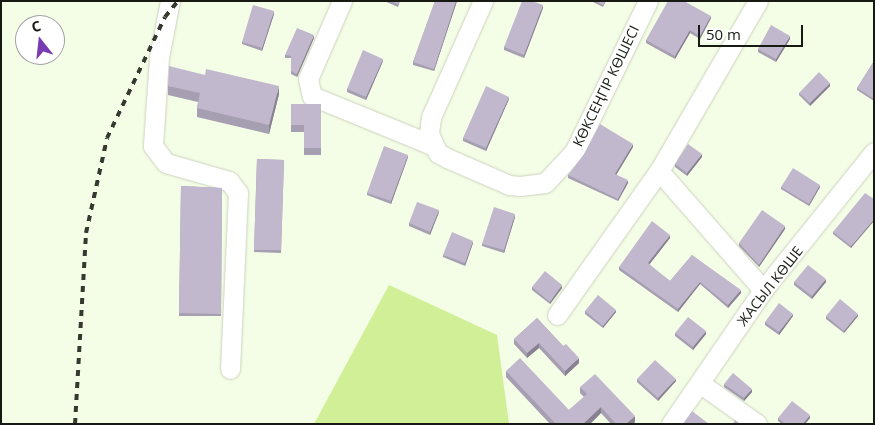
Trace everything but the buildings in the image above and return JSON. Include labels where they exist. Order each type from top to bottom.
[{"type":"street","points":[[170,1],[159,57],[153,146],[166,163],[229,181],[238,193],[230,369]]},
{"type":"street","name":"КӨКСЕҢГІР КӨШЕСІ","points":[[342,1],[308,79],[312,96],[432,146],[448,158],[508,185],[545,183],[574,152],[648,1]]},
{"type":"street","points":[[432,146],[429,134],[432,117],[483,1]]},
{"type":"street","points":[[557,315],[659,172],[758,1]]},
{"type":"street","name":"ЖАСЫЛ КӨШЕ","points":[[671,424],[701,384],[763,290],[874,152]]},
{"type":"street","points":[[659,172],[763,290]]},
{"type":"street","points":[[701,384],[757,424]]},
{"type":"green space","points":[[389,285],[497,335],[509,424],[314,424]]},
{"type":"railway","points":[[75,424],[86,233],[107,138],[165,17],[178,1]]}]
